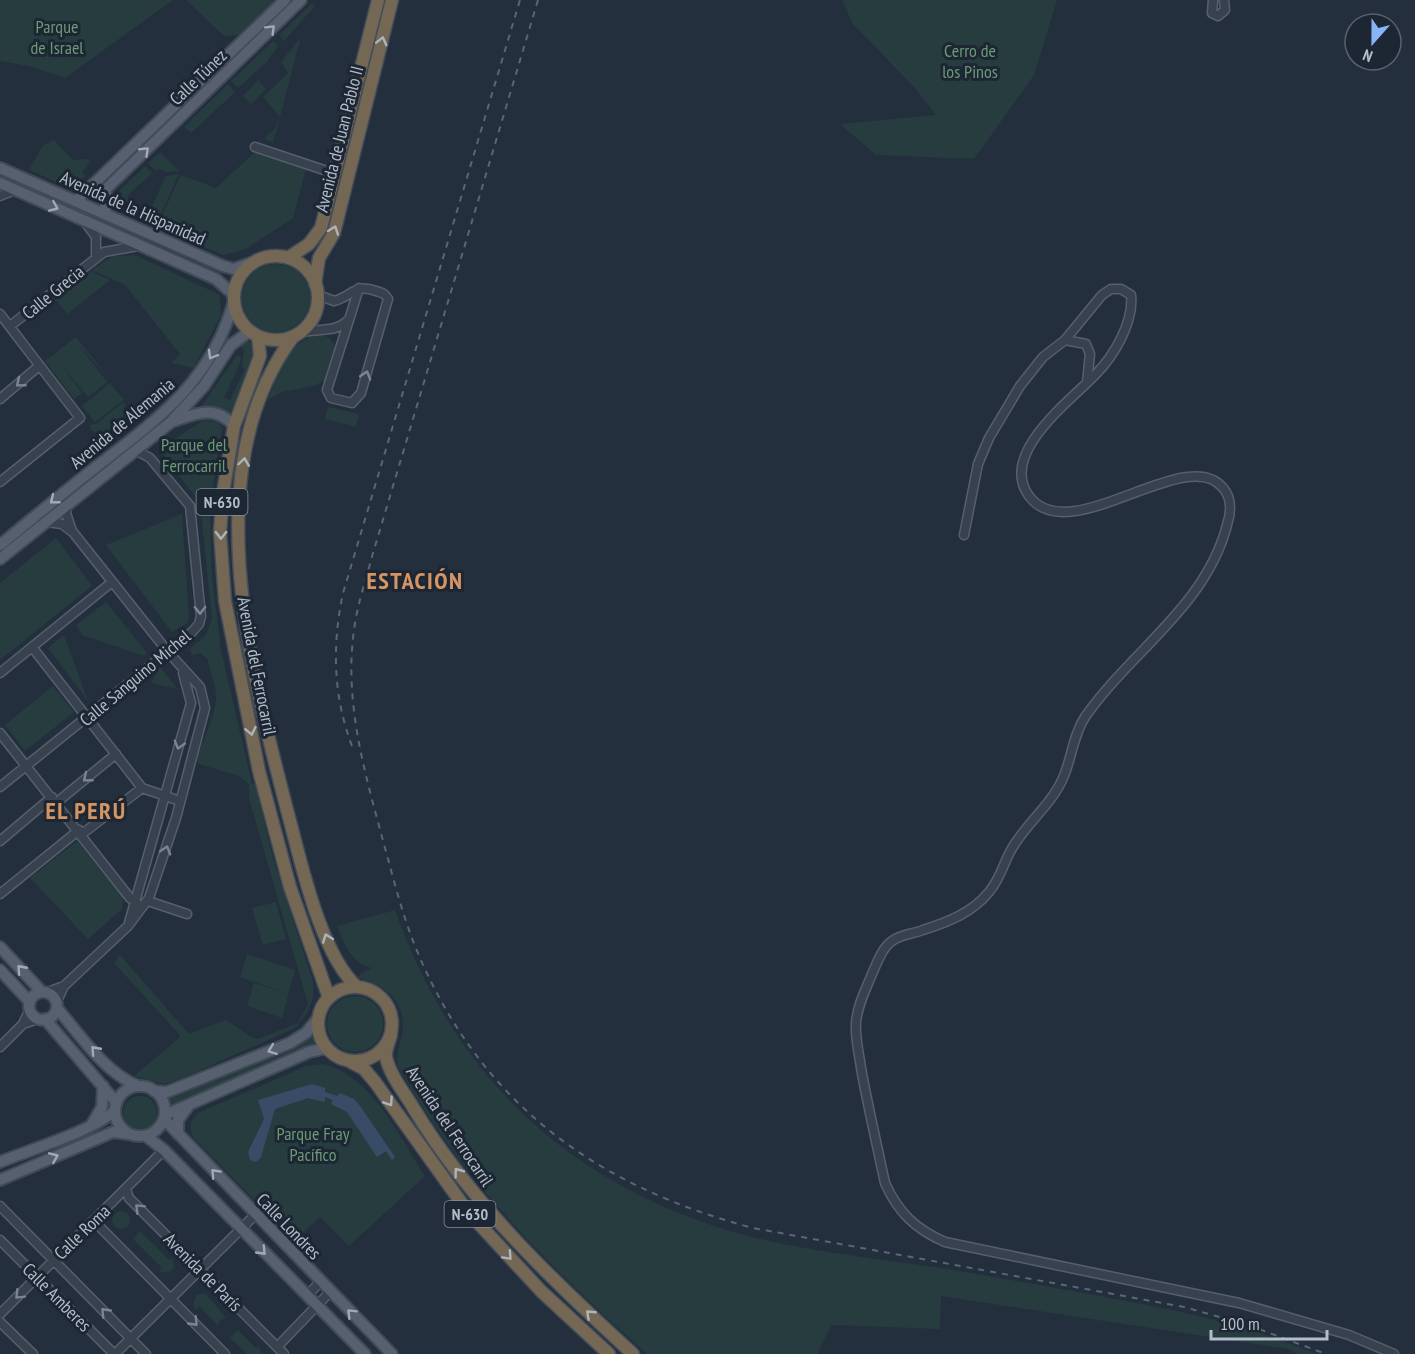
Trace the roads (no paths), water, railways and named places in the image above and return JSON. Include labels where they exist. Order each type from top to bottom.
[{"type":"highway","name":"Avenida de Juan Pablo II","points":[[288,258],[309,244],[321,228],[378,0]]},
{"type":"highway","name":"Avenida de Juan Pablo II","points":[[317,289],[319,258],[333,235],[337,223],[392,0]]},
{"type":"highway","points":[[296,335],[273,340],[254,334],[238,317],[234,298],[242,273],[253,262],[266,257],[288,258],[302,265],[317,289]]},
{"type":"highway","name":"N-630","points":[[296,335],[312,319],[317,289]]},
{"type":"highway","name":"Avenida del Ferrocarril","points":[[254,334],[260,356],[234,426],[228,451],[220,532],[226,609],[259,771],[291,887],[329,998]]},
{"type":"highway","name":"Avenida del Ferrocarril","points":[[296,335],[266,382],[250,430],[240,494],[239,573],[260,693],[303,868],[339,966],[357,987]]},
{"type":"highway","points":[[327,1048],[320,1035],[319,1017],[329,998],[340,990],[357,987]]},
{"type":"highway","name":"N-630","points":[[357,987],[377,994],[388,1006],[393,1023],[391,1035]]},
{"type":"highway","points":[[349,1061],[372,1058],[386,1045],[391,1035]]},
{"type":"highway","name":"Avenida del Ferrocarril","points":[[391,1035],[385,1055],[390,1070],[429,1133],[480,1201],[551,1279],[633,1354]]},
{"type":"highway","name":"N-630","points":[[327,1048],[349,1061]]},
{"type":"highway","name":"Avenida del Ferrocarril","points":[[349,1061],[364,1069],[370,1076],[468,1212],[503,1252],[609,1354]]},
{"type":"main road","name":"Calle Túnez","points":[[76,201],[285,0]]},
{"type":"main road","name":"Calle Túnez","points":[[105,213],[106,189],[301,0]]},
{"type":"main road","name":"Avenida de la Hispanidad","points":[[0,168],[223,266],[234,268],[253,262]]},
{"type":"main road","name":"Avenida de la Hispanidad","points":[[0,183],[216,279],[234,298]]},
{"type":"main road","name":"Avenida de Alemania","points":[[0,545],[151,424],[188,391],[215,350],[234,298]]},
{"type":"main road","name":"Avenida de Alemania","points":[[0,560],[171,422],[204,386],[231,345],[254,334]]},
{"type":"main road","points":[[171,422],[200,412],[213,412],[226,417],[234,426]]},
{"type":"main road","points":[[0,947],[57,1004],[124,1081],[154,1090],[167,1092],[290,1043],[306,1033],[319,1017]]},
{"type":"main road","points":[[0,970],[103,1086],[116,1106],[118,1124],[128,1134]]},
{"type":"main road","points":[[30,1005],[34,995],[45,992]]},
{"type":"main road","points":[[42,1019],[53,1016],[57,1004]]},
{"type":"main road","points":[[1,1180],[113,1132],[146,1136],[159,1128],[165,1117],[194,1101],[309,1052],[327,1048]]},
{"type":"main road","points":[[92,1124],[102,1107],[103,1086]]},
{"type":"main road","points":[[0,1162],[109,1117],[125,1091],[138,1086]]},
{"type":"main road","points":[[154,1090],[163,1101],[165,1117]]},
{"type":"main road","points":[[178,1134],[180,1115],[194,1101]]},
{"type":"main road","name":"Calle Londres","points":[[165,1117],[178,1134],[255,1215],[392,1354]]},
{"type":"main road","name":"Calle Londres","points":[[146,1136],[164,1150],[365,1354]]},
{"type":"street","points":[[1212,0],[1212,13],[1218,16],[1225,10],[1224,0]]},
{"type":"street","points":[[229,54],[242,58]]},
{"type":"street","points":[[255,147],[327,171]]},
{"type":"street","points":[[109,169],[118,177]]},
{"type":"street","points":[[0,196],[15,190]]},
{"type":"street","name":"Calle Grecia","points":[[84,220],[96,237],[96,257]]},
{"type":"street","name":"Calle Grecia","points":[[10,327],[96,257],[117,248],[143,246]]},
{"type":"street","points":[[317,289],[328,301],[339,300],[359,288],[385,293],[388,301],[361,393],[356,400],[346,403],[331,398],[327,390],[359,288]]},
{"type":"street","points":[[964,535],[978,464],[989,438],[1020,386],[1043,357],[1065,340],[1102,295],[1111,289],[1121,289],[1131,294],[1132,306],[1120,337],[1109,357],[1087,382],[1046,421],[1026,454],[1021,474],[1029,497],[1041,507],[1053,510],[1078,510],[1125,498],[1173,480],[1193,475],[1207,476],[1225,490],[1230,503],[1229,522],[1220,548],[1205,577],[1185,605],[1086,715],[1056,793],[1009,853],[1004,869],[989,892],[960,916],[890,942],[878,961],[858,1008],[856,1034],[885,1183],[893,1202],[903,1215],[926,1234],[945,1242],[1239,1303],[1349,1335],[1394,1354]]},
{"type":"street","points":[[296,335],[321,328],[341,327],[350,314],[349,305],[339,300]]},
{"type":"street","points":[[0,314],[80,418],[0,482]]},
{"type":"street","points":[[331,329],[338,338],[339,350]]},
{"type":"street","points":[[1065,340],[1086,344],[1090,354],[1087,382]]},
{"type":"street","points":[[0,399],[39,366]]},
{"type":"street","name":"Calle Sanguino Michel","points":[[0,787],[192,632],[201,616],[193,517],[190,506],[150,458],[135,450]]},
{"type":"street","points":[[57,1004],[64,986],[128,926],[148,901],[181,797],[205,708],[200,687],[168,652],[72,531],[66,513],[67,505]]},
{"type":"street","points":[[46,522],[62,525],[72,531]]},
{"type":"street","points":[[0,673],[112,582]]},
{"type":"street","points":[[32,647],[142,788],[181,797]]},
{"type":"street","points":[[128,926],[191,704],[182,669]]},
{"type":"street","points":[[191,704],[200,704],[205,708]]},
{"type":"street","points":[[0,733],[121,885],[135,897],[187,914]]},
{"type":"street","points":[[0,841],[116,754]]},
{"type":"street","points":[[0,894],[80,832],[142,788]]},
{"type":"street","points":[[121,885],[132,883],[141,877]]},
{"type":"street","points":[[45,992],[64,986]]},
{"type":"street","points":[[24,1024],[30,1005]]},
{"type":"street","points":[[0,1047],[24,1024],[42,1019]]},
{"type":"street","name":"Calle Roma","points":[[0,1314],[164,1150]]},
{"type":"street","name":"Avenida de París","points":[[126,1189],[129,1198],[281,1351]]},
{"type":"street","name":"Calle Amberes","points":[[0,1206],[146,1354]]},
{"type":"street","points":[[115,1354],[255,1215]]},
{"type":"street","points":[[94,1221],[225,1354]]},
{"type":"street","name":"Calle Amberes","points":[[0,1240],[115,1354]]},
{"type":"street","points":[[307,1296],[320,1282]]},
{"type":"street","points":[[281,1351],[330,1292]]},
{"type":"street","points":[[0,1322],[33,1354]]},
{"type":"water","points":[[312,1084],[325,1088],[325,1092],[337,1096],[340,1093],[354,1099],[395,1157],[392,1160],[386,1151],[377,1157],[347,1112],[331,1104],[333,1100],[325,1097],[325,1102],[308,1098],[275,1109],[261,1157],[256,1162],[250,1160],[248,1152],[264,1119],[258,1100]]},
{"type":"railway","points":[[352,746],[341,708],[336,670],[337,632],[343,593],[520,0]]},
{"type":"railway","points":[[538,0],[373,553],[355,623],[352,651],[353,705],[368,784],[405,919],[441,1001],[472,1050],[508,1092],[548,1129],[593,1161],[642,1188],[695,1210],[753,1228],[1184,1307],[1248,1325],[1326,1354]]},
{"type":"district","name":"ESTACIÓN","points":[[415,580]]},
{"type":"district","name":"EL PERÚ","points":[[86,810]]},
{"type":"park label","name":"Parque de Israel","points":[[57,36]]},
{"type":"park label","name":"Cerro de los Pinos","points":[[970,60]]},
{"type":"park label","name":"Parque del Ferrocarril","points":[[194,454]]},
{"type":"park label","name":"Parque Fray Pacífico","points":[[313,1143]]}]
